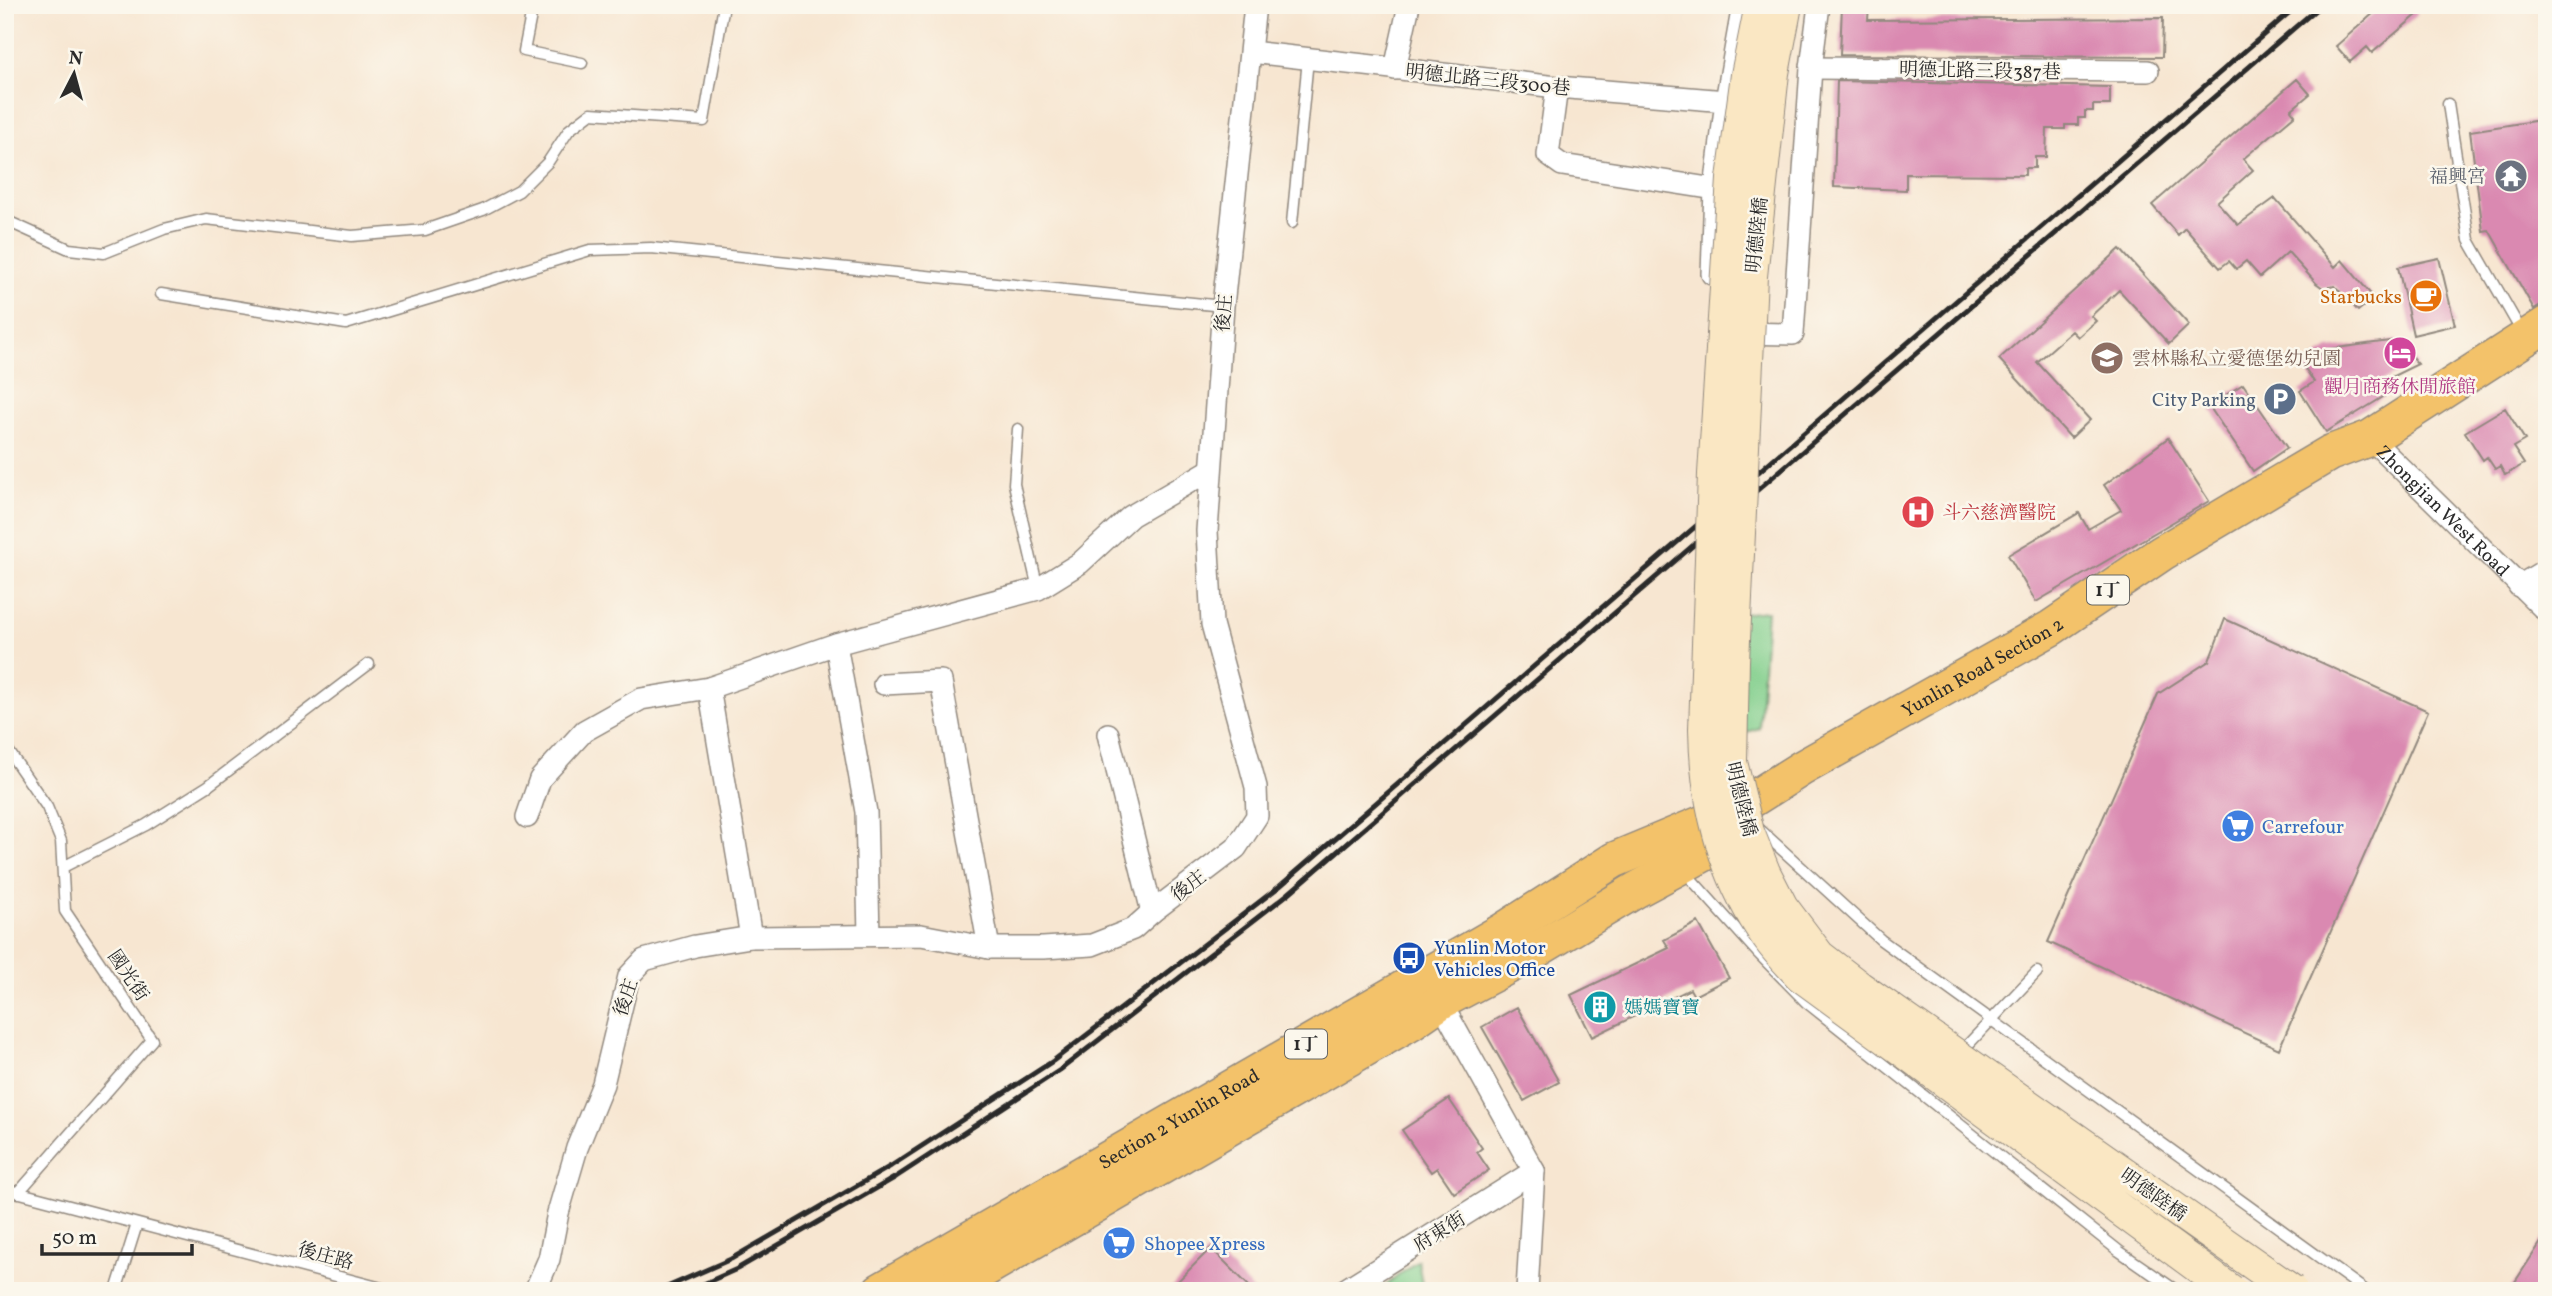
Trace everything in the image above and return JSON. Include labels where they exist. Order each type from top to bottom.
[{"type":"main road","name":"明德陸橋","points":[[1761,5],[1746,75],[1733,179],[1714,474],[1704,730],[1706,772],[1713,817],[1723,853],[1746,902],[1768,939],[1800,975],[2231,1291]]},
{"type":"main road","name":"明德陸橋","points":[[1786,5],[1773,74],[1751,276],[1741,472],[1731,762],[1748,832],[1782,907],[1819,956],[1859,988],[2292,1291]]},
{"type":"main road","name":"Yunlin Road Section 2","points":[[1680,866],[1707,852],[1737,808],[1802,768],[2051,628],[2162,554],[2330,453],[2370,438],[2536,330]]},
{"type":"main road","name":"Section 2 Yunlin Road","points":[[947,1291],[1399,1029],[1433,989],[1501,932],[1614,860],[1737,808]]},
{"type":"main road","name":"Section 2 Yunlin Road","points":[[880,1291],[1433,989],[1518,961],[1680,866]]},
{"type":"street","name":"後庄","points":[[535,1291],[550,1259],[558,1213],[578,1148],[603,1084],[629,976],[644,960],[695,946],[751,937],[921,935],[989,948],[1091,945],[1133,929],[1236,848],[1258,816],[1256,787],[1212,624],[1207,531],[1223,306],[1255,5]]},
{"type":"street","points":[[1395,69],[1409,5]]},
{"type":"street","points":[[1743,5],[1726,101],[1716,188],[1709,332],[1793,334],[1811,68],[1819,5]]},
{"type":"street","name":"明德北路三段300巷","points":[[1251,52],[1557,87],[1726,101]]},
{"type":"street","name":"明德北路三段387巷","points":[[1811,68],[2148,71]]},
{"type":"street","points":[[1557,87],[1548,155],[1562,165],[1716,188]]},
{"type":"street","name":"Zhongjian West Road","points":[[2370,438],[2547,612]]},
{"type":"street","points":[[527,817],[540,779],[584,732],[641,699],[709,688],[835,644],[1038,589],[1080,563],[1131,516],[1210,470]]},
{"type":"street","points":[[2519,586],[2547,569]]},
{"type":"street","points":[[835,644],[866,812],[869,935]]},
{"type":"street","points":[[884,684],[941,681],[989,948]]},
{"type":"street","points":[[709,688],[751,937]]},
{"type":"street","points":[[1108,734],[1152,912]]},
{"type":"street","points":[[1433,989],[1534,1171],[1527,1291]]},
{"type":"street","name":"府東街","points":[[1343,1291],[1534,1171]]},
{"type":"lane","points":[[533,5],[524,51],[582,63]]},
{"type":"lane","points":[[5,220],[69,249],[104,253],[164,229],[206,219],[352,236],[425,230],[483,210],[519,191],[548,162],[569,130],[591,113],[704,121],[724,5]]},
{"type":"lane","points":[[1292,223],[1308,59]]},
{"type":"lane","points":[[2448,104],[2469,240],[2536,330]]},
{"type":"lane","points":[[161,294],[346,324],[590,250],[652,248],[1223,306]]},
{"type":"lane","points":[[1018,429],[1014,484],[1038,589]]},
{"type":"lane","points":[[62,867],[146,825],[208,786],[369,664]]},
{"type":"lane","name":"國光街","points":[[5,746],[47,807],[61,841],[65,911],[152,1040],[18,1193]]},
{"type":"lane","points":[[1737,808],[1881,940],[2366,1291]]},
{"type":"lane","points":[[1680,866],[1806,1002],[2119,1251],[2178,1291]]},
{"type":"lane","points":[[1922,1093],[2036,972]]},
{"type":"lane","name":"後庄路","points":[[5,1189],[393,1291]]},
{"type":"lane","points":[[116,1291],[136,1224]]},
{"type":"green space","points":[[1767,611],[1759,728],[1699,748],[1701,618]]},
{"type":"green space","points":[[1418,1260],[1423,1291],[1379,1291]]},
{"type":"building","points":[[1842,5],[1869,5],[1868,20],[2163,18],[2162,57],[1840,55]]},
{"type":"building","points":[[2383,5],[2411,5],[2418,14],[2372,53],[2367,47],[2350,62],[2336,46]]},
{"type":"building","points":[[2297,79],[2310,94],[2291,110],[2295,115],[2243,159],[2253,170],[2217,202],[2238,225],[2275,198],[2335,267],[2342,260],[2374,298],[2358,311],[2335,286],[2323,288],[2316,283],[2288,252],[2260,277],[2246,261],[2236,269],[2229,261],[2220,268],[2185,228],[2178,235],[2152,205]]},
{"type":"building","points":[[1837,81],[2110,87],[2110,105],[2093,105],[2093,111],[2085,111],[2085,118],[2078,118],[2078,125],[2065,125],[2065,129],[2047,129],[2046,157],[2035,157],[2035,168],[2025,168],[2025,175],[1906,174],[1906,190],[1834,187]]},
{"type":"building","name":"福興宮","points":[[2547,119],[2547,301],[2534,309],[2489,230],[2483,231],[2470,131]]},
{"type":"building","points":[[2120,249],[2189,325],[2169,344],[2119,290],[2091,316],[2096,321],[2078,337],[2072,331],[2037,362],[2090,420],[2071,438],[1999,359]]},
{"type":"building","name":"Starbucks","points":[[2439,258],[2455,325],[2413,335],[2398,267]]},
{"type":"building","points":[[2397,340],[2418,364],[2381,382],[2388,394],[2326,432],[2300,391],[2314,382],[2303,365],[2329,349]]},
{"type":"building","points":[[2243,384],[2287,448],[2253,471],[2209,406]]},
{"type":"building","points":[[2505,408],[2525,440],[2513,447],[2524,464],[2505,475],[2500,466],[2495,469],[2487,457],[2483,460],[2465,432]]},
{"type":"building","points":[[2168,438],[2209,501],[2036,602],[2008,555],[2079,513],[2088,529],[2121,510],[2104,485]]},
{"type":"building","name":"Carrefour","points":[[2225,619],[2428,711],[2279,1049],[2048,942],[2158,694],[2209,661]]},
{"type":"building","points":[[1698,922],[1729,978],[1694,996],[1690,989],[1592,1037],[1571,995],[1669,948],[1664,940]]},
{"type":"building","points":[[1517,1007],[1559,1082],[1524,1101],[1482,1027]]},
{"type":"building","points":[[1449,1099],[1482,1148],[1477,1152],[1489,1170],[1454,1193],[1437,1168],[1431,1172],[1402,1130]]},
{"type":"building","points":[[2547,1233],[2547,1291],[2509,1291]]},
{"type":"building","points":[[1211,1248],[1254,1291],[1168,1291]]},
{"type":"railway","points":[[658,1291],[731,1259],[891,1166],[1053,1061],[1280,886],[2298,5]]},
{"type":"railway","points":[[688,1291],[737,1269],[896,1177],[1060,1070],[1288,894],[2321,5]]},
{"type":"place","name":"福興宮","points":[[2511,176]]},
{"type":"place","name":"Starbucks","points":[[2426,296]]},
{"type":"place","name":"觀月商務休閒旅館","points":[[2400,353]]},
{"type":"place","name":"雲林縣私立愛德堡幼兒園","points":[[2107,358]]},
{"type":"place","name":"City Parking","points":[[2280,399]]},
{"type":"place","name":"斗六慈濟醫院","points":[[1918,512]]},
{"type":"place","name":"Carrefour","points":[[2238,826]]},
{"type":"place","name":"Yunlin Motor Vehicles Office","points":[[1409,958]]},
{"type":"place","name":"媽媽寶寶","points":[[1600,1007]]},
{"type":"place","name":"Shopee Xpress","points":[[1119,1243]]}]
